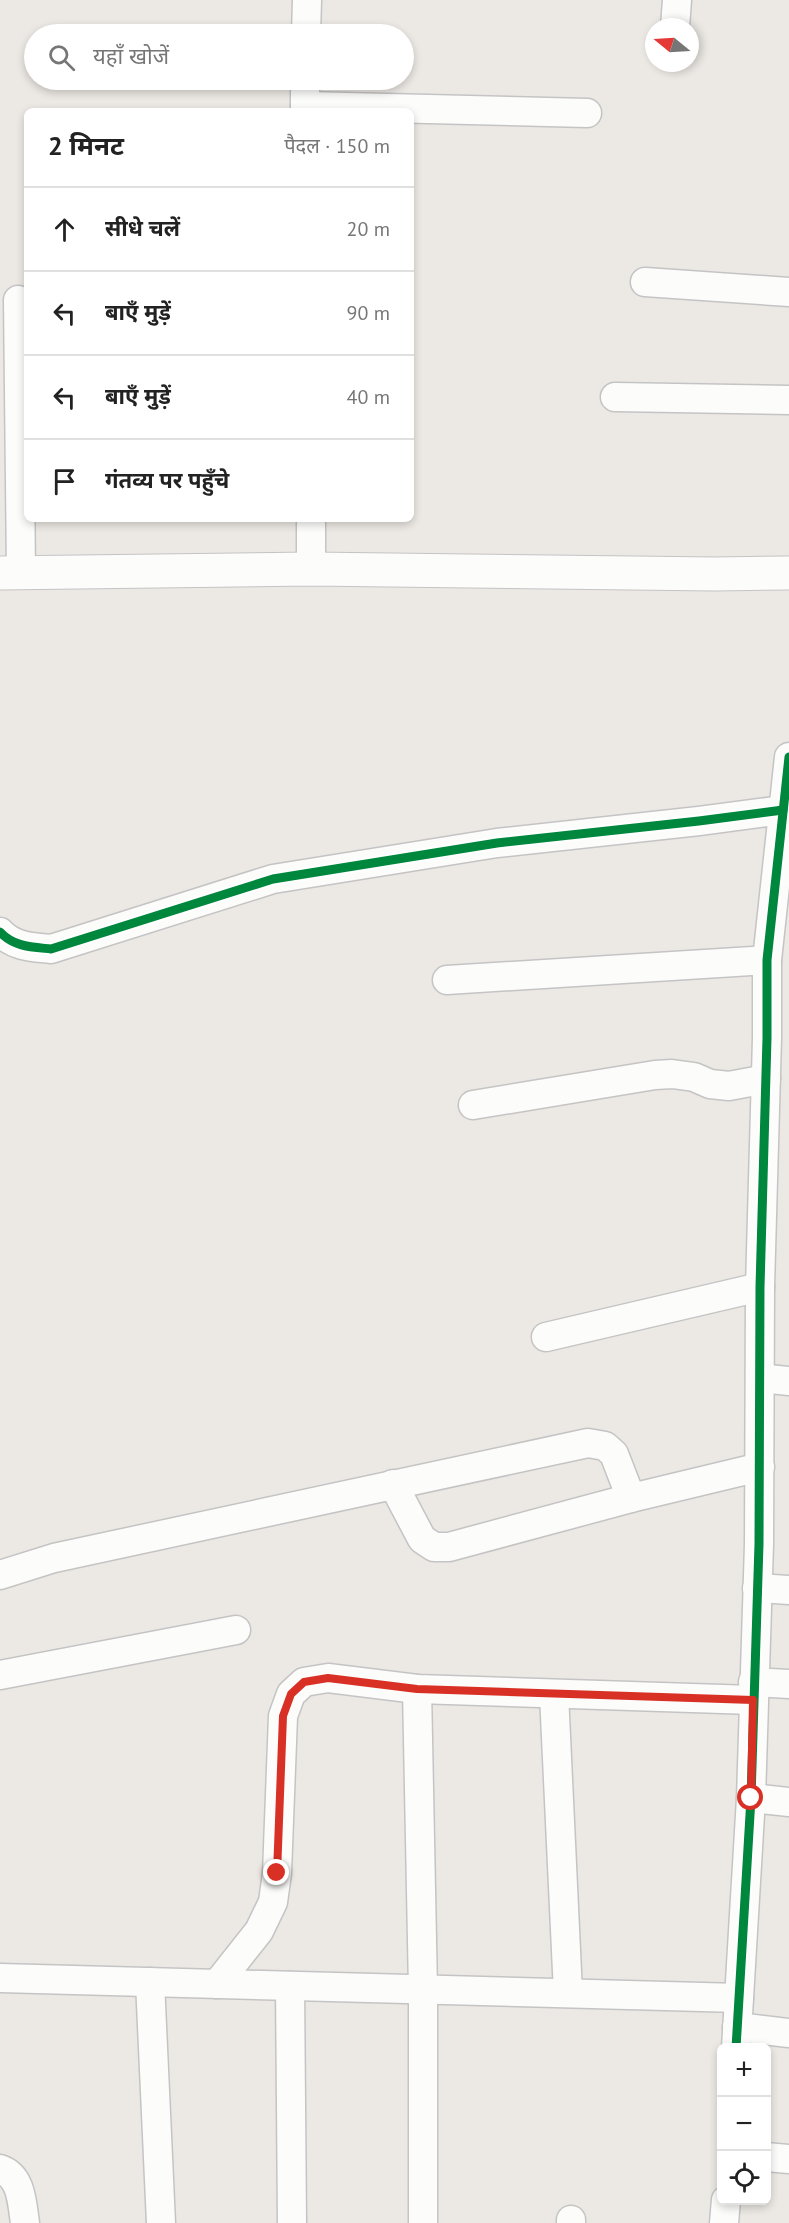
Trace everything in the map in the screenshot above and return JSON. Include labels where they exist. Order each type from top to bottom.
[{"type":"street","points":[[306,24],[307,0]]},
{"type":"street","points":[[676,18],[677,0]]},
{"type":"street","points":[[305,99],[587,113]]},
{"type":"street","points":[[645,282],[789,292]]},
{"type":"street","points":[[18,300],[11,573],[311,569],[789,573]]},
{"type":"street","points":[[615,397],[789,400]]},
{"type":"street","points":[[311,522],[311,569]]},
{"type":"street","points":[[789,757],[767,960],[760,1287],[758,1588],[751,1798],[737,2037],[789,2033]]},
{"type":"street","points":[[0,932],[7,939],[24,947],[51,949],[273,879],[497,843],[783,810]]},
{"type":"street","points":[[447,980],[767,960]]},
{"type":"street","points":[[473,1105],[655,1074],[694,1077],[710,1084],[729,1086],[766,1080]]},
{"type":"street","points":[[546,1337],[760,1287]]},
{"type":"street","points":[[760,1378],[789,1381]]},
{"type":"street","points":[[0,1575],[54,1558],[588,1443],[605,1446],[614,1454],[631,1498]]},
{"type":"street","points":[[393,1484],[422,1539],[434,1547],[449,1547],[631,1498],[760,1467]]},
{"type":"street","points":[[758,1588],[789,1590]]},
{"type":"street","points":[[0,1675],[236,1630]]},
{"type":"street","points":[[217,1984],[259,1931],[273,1902],[277,1873],[283,1716],[291,1694],[304,1682],[328,1678],[417,1689],[554,1694],[753,1691],[789,1684]]},
{"type":"street","points":[[417,1689],[423,1990],[423,2223]]},
{"type":"street","points":[[554,1694],[568,1993]]},
{"type":"street","points":[[751,1798],[789,1802]]},
{"type":"street","points":[[0,1978],[739,1998]]},
{"type":"street","points":[[150,1982],[161,2223]]},
{"type":"street","points":[[290,1986],[292,2223]]},
{"type":"street","points":[[771,2157],[789,2159]]},
{"type":"street","points":[[0,2169],[12,2175],[18,2184],[25,2223]]},
{"type":"street","points":[[724,2223],[726,2205]]},
{"type":"cycle path","points":[[736,2043],[751,1798],[759,1544],[760,1287],[767,960],[789,757]]},
{"type":"cycle path","points":[[0,932],[11,941],[30,947],[51,949],[273,879],[497,843],[783,810]]},
{"type":"route","points":[[277,1873],[283,1716],[291,1694],[304,1682],[328,1678],[417,1689],[753,1700],[751,1798]]}]
